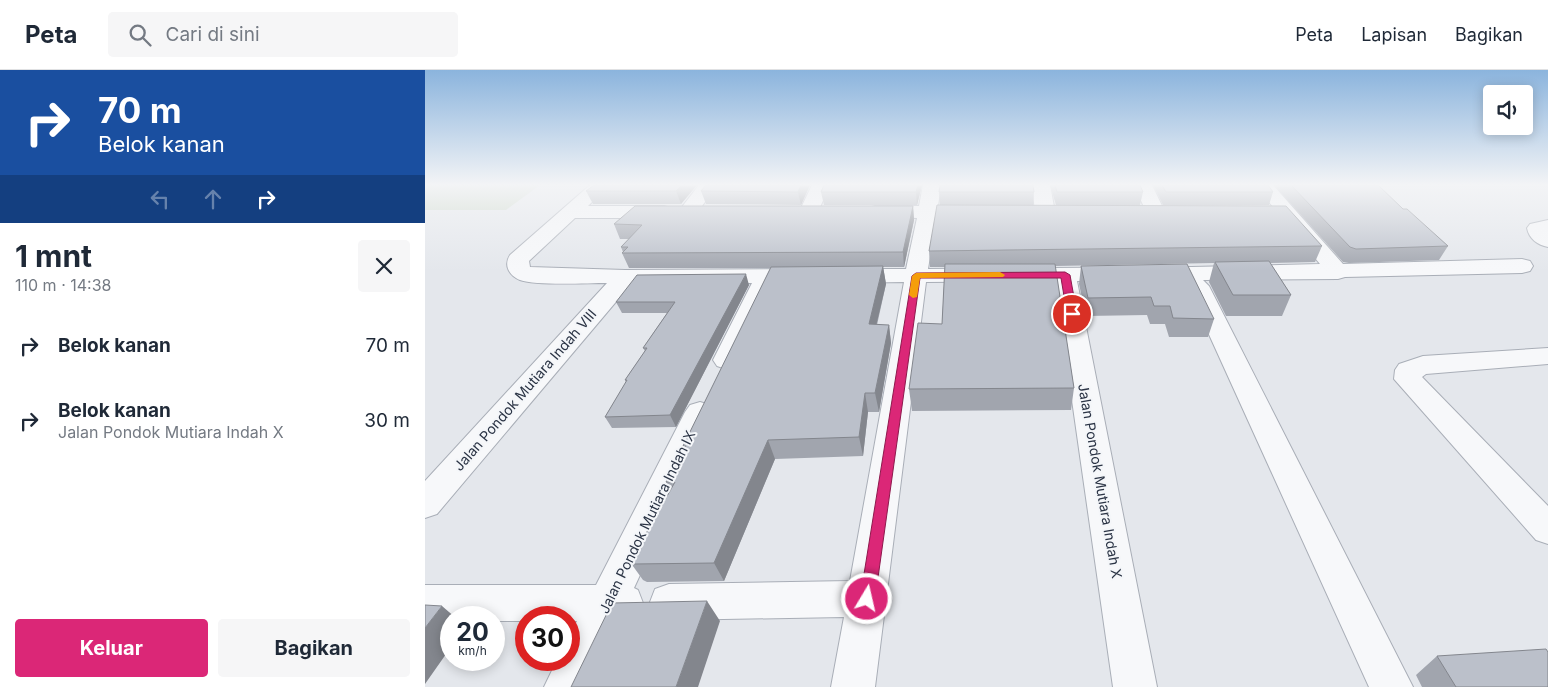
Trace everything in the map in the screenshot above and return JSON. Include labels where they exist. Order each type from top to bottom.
[{"type":"street","points":[[569,214],[518,260],[519,270],[528,275],[625,277],[916,276],[1338,272],[1522,266]]},
{"type":"street","points":[[853,687],[927,214]]},
{"type":"street","points":[[1279,214],[1338,272]]},
{"type":"street","points":[[1548,226],[1537,228],[1538,234],[1548,241]]},
{"type":"street","points":[[1446,248],[1468,268]]},
{"type":"street","points":[[1192,274],[1391,687]]},
{"type":"street","name":"Jalan Pondok Mutiara Indah X","points":[[1065,275],[1135,687]]},
{"type":"street","name":"Jalan Pondok Mutiara Indah IX","points":[[565,687],[767,276]]},
{"type":"street","name":"Jalan Pondok Mutiara Indah VIII","points":[[425,504],[625,277]]},
{"type":"street","points":[[1548,356],[1423,365],[1409,370],[1408,380],[1537,504],[1548,529]]},
{"type":"street","points":[[425,604],[867,599]]},
{"type":"building","points":[[626,214],[911,214],[903,252],[622,253],[628,247],[621,247],[642,225],[614,224]]},
{"type":"building","points":[[935,214],[1293,214],[1322,246],[929,251]]},
{"type":"building","points":[[1318,214],[1412,214],[1448,246],[1356,249],[1350,247]]},
{"type":"building","points":[[1269,261],[1291,295],[1233,295],[1215,262]]},
{"type":"building","points":[[945,264],[1055,264],[1074,388],[909,389],[918,323],[942,324]]},
{"type":"building","points":[[1187,264],[1214,319],[1173,318],[1170,306],[1154,306],[1151,297],[1088,298],[1081,266]]},
{"type":"building","points":[[883,266],[869,324],[889,325],[875,393],[865,393],[859,437],[768,440],[714,563],[634,564],[630,562],[675,482],[666,482],[686,446],[683,446],[771,267]]},
{"type":"building","points":[[746,274],[670,415],[605,417],[627,380],[625,380],[647,348],[643,348],[675,302],[616,302],[637,275]]},
{"type":"building","points":[[707,601],[676,687],[571,687],[612,603]]},
{"type":"building","points":[[425,605],[442,606],[440,606],[425,628]]},
{"type":"building","points":[[1546,649],[1548,652],[1548,687],[1456,687],[1437,656]]},
{"type":"slow traffic","points":[[913,295],[916,276],[1000,275]]},
{"type":"route","points":[[867,599],[916,276],[1065,275],[1072,314]]}]
